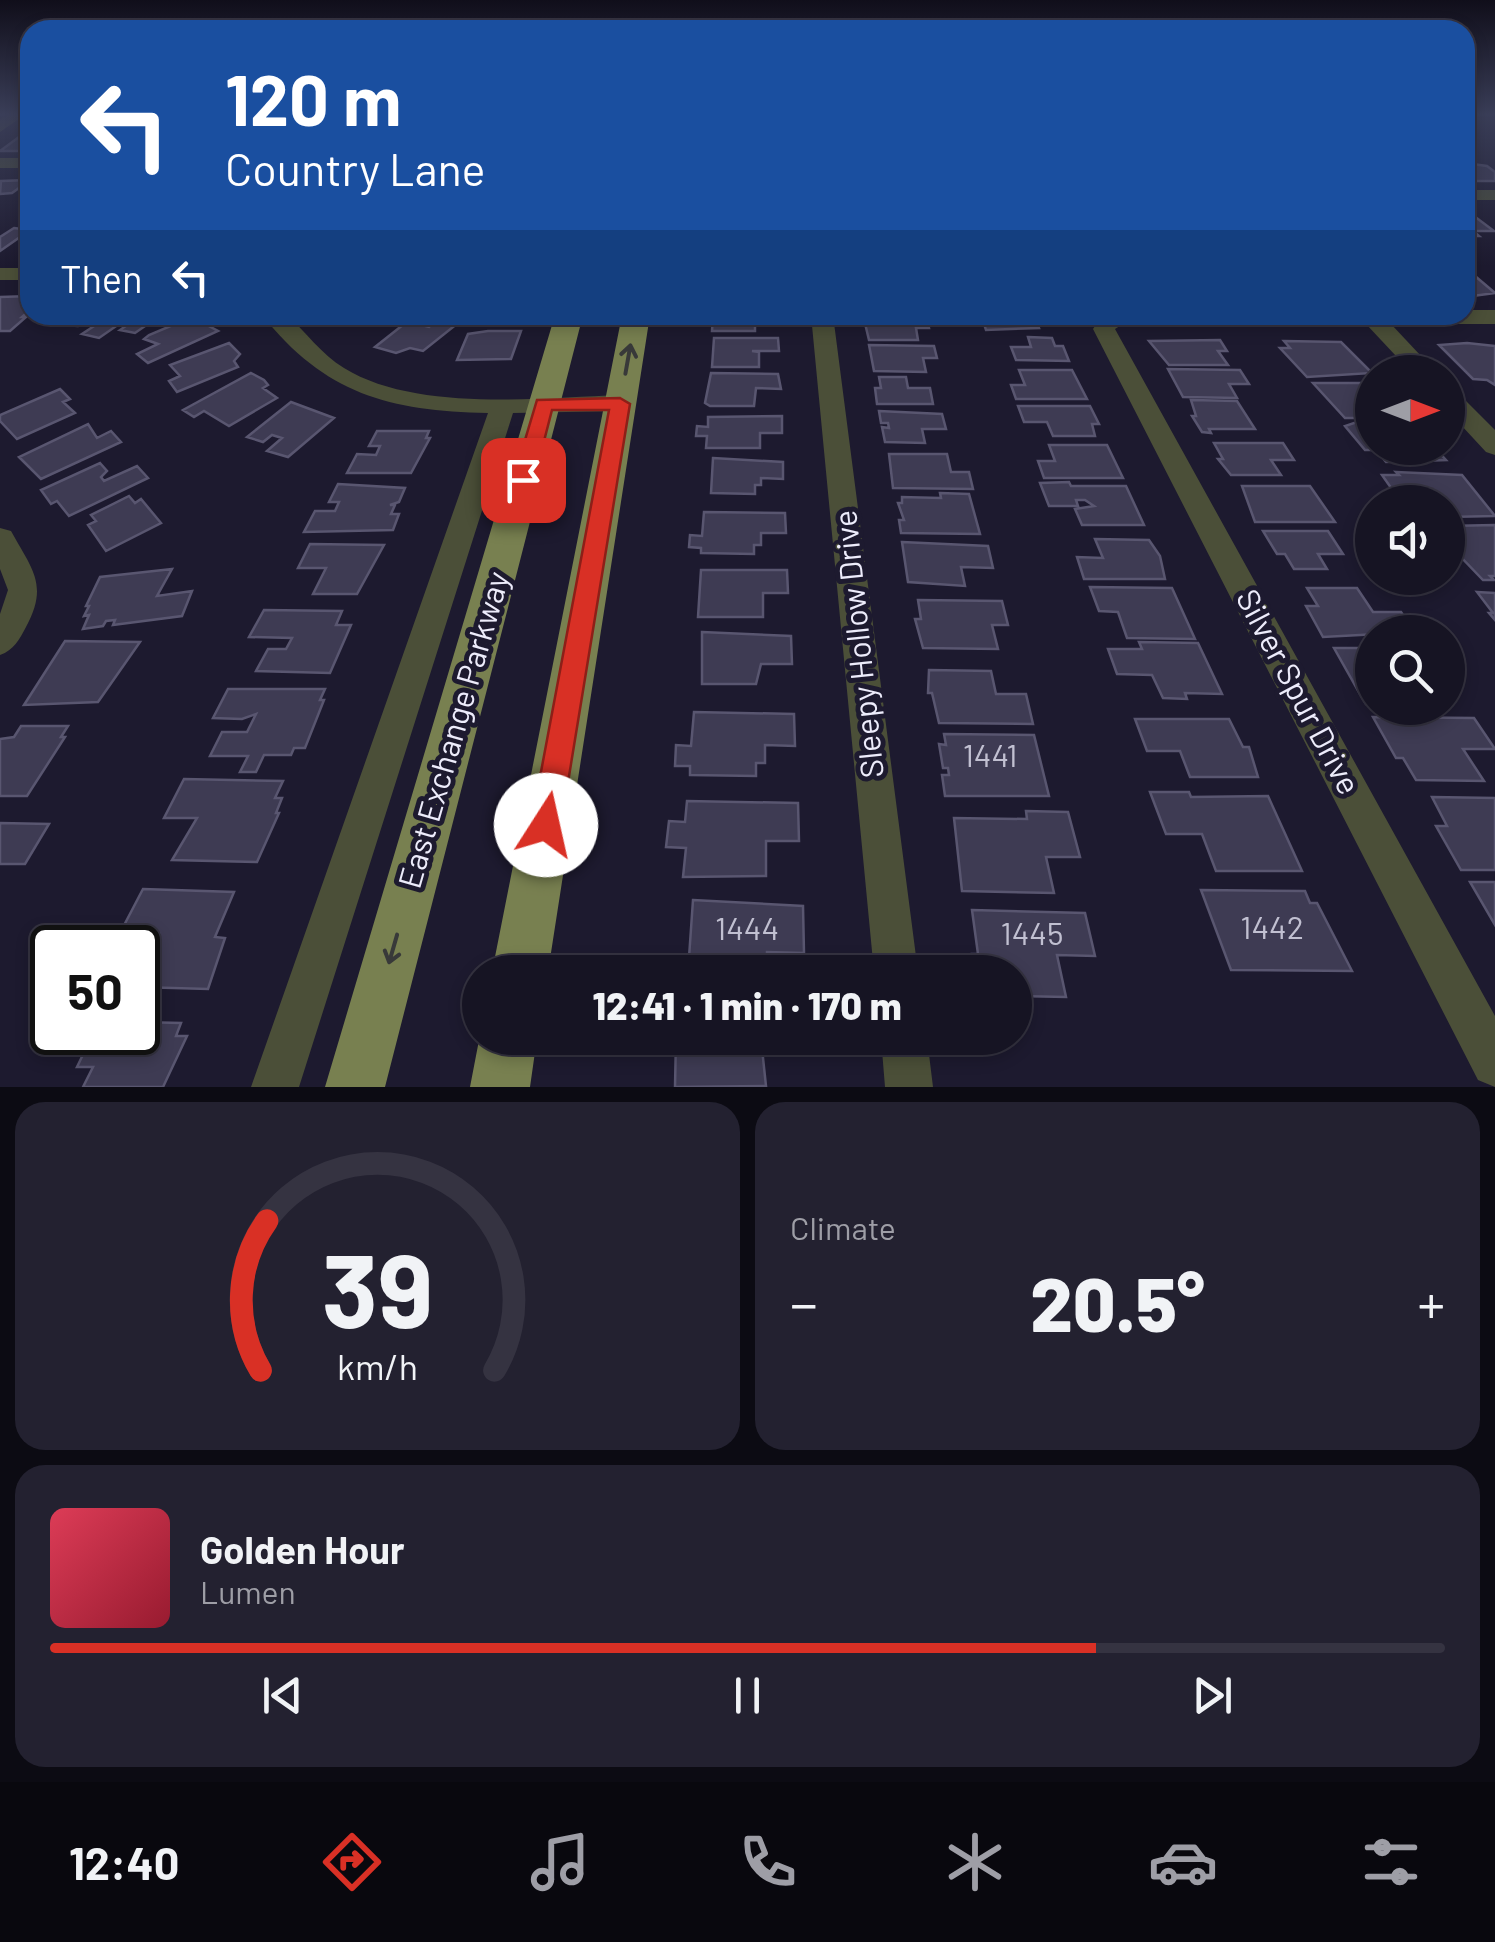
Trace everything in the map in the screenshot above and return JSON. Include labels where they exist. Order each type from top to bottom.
[{"type":"main road","name":"East Exchange Parkway","points":[[355,1087],[524,405],[564,325]]},
{"type":"main road","points":[[523,955],[634,325]]},
{"type":"main road","points":[[500,1087],[505,1055]]},
{"type":"street","points":[[285,325],[314,357],[354,381],[403,395],[524,405],[620,404]]},
{"type":"street","name":"Sleepy Hollow Drive","points":[[823,325],[894,955]]},
{"type":"street","name":"Silver Spur Drive","points":[[1105,325],[1495,1063]]},
{"type":"street","points":[[1379,325],[1408,355]]},
{"type":"street","name":"East Exchange Parkway","points":[[275,1087],[524,405]]},
{"type":"street","points":[[1465,415],[1495,446]]},
{"type":"street","points":[[0,540],[25,580],[22,608],[0,641]]},
{"type":"street","points":[[906,1055],[909,1087]]},
{"type":"building","points":[[1475,165],[1495,172],[1495,181],[1475,181]]},
{"type":"building","points":[[20,180],[20,187],[0,194],[1,181]]},
{"type":"building","points":[[1475,217],[1494,231],[1475,231]]},
{"type":"building","points":[[20,229],[20,237],[0,251],[0,237]]},
{"type":"building","points":[[1475,276],[1495,293],[1475,296]]},
{"type":"building","points":[[20,296],[20,322],[10,331],[0,331],[0,297]]},
{"type":"building","points":[[96,325],[118,325],[99,338],[82,334]]},
{"type":"building","points":[[127,325],[147,325],[135,333],[120,330]]},
{"type":"building","points":[[173,325],[207,325],[218,331],[148,363],[137,354],[158,344],[144,339]]},
{"type":"building","points":[[403,325],[456,325],[423,351],[410,348],[396,353],[375,347]]},
{"type":"building","points":[[712,325],[755,325],[755,331],[712,331]]},
{"type":"building","points":[[865,325],[929,328],[916,328],[918,340],[869,340]]},
{"type":"building","points":[[984,325],[1039,328],[986,330]]},
{"type":"building","points":[[521,331],[511,359],[457,360],[468,334]]},
{"type":"building","points":[[1028,337],[1052,338],[1055,346],[1063,346],[1069,361],[1016,360],[1011,347],[1031,347]]},
{"type":"building","points":[[714,338],[778,338],[779,351],[752,351],[759,352],[759,367],[712,367]]},
{"type":"building","points":[[1220,340],[1227,351],[1218,351],[1228,365],[1169,365],[1149,341]]},
{"type":"building","points":[[1284,341],[1341,342],[1355,356],[1355,374],[1307,377],[1280,348],[1290,348]]},
{"type":"building","points":[[229,343],[240,354],[234,361],[238,367],[177,392],[169,381],[180,376],[170,365]]},
{"type":"building","points":[[869,345],[934,346],[937,358],[923,358],[926,372],[874,371]]},
{"type":"building","points":[[1439,345],[1495,346],[1495,385],[1473,379],[1465,371],[1465,355],[1449,355]]},
{"type":"building","points":[[1168,369],[1240,370],[1249,384],[1229,384],[1237,398],[1183,397]]},
{"type":"building","points":[[1019,370],[1072,370],[1087,399],[1016,399],[1011,385],[1025,385]]},
{"type":"building","points":[[251,373],[264,380],[268,385],[263,388],[277,398],[229,426],[204,411],[194,417],[183,410]]},
{"type":"building","points":[[711,373],[778,374],[781,389],[756,388],[754,406],[710,406],[705,403]]},
{"type":"building","points":[[879,377],[906,377],[908,388],[930,388],[933,404],[877,404],[875,388],[881,388]]},
{"type":"building","points":[[1313,383],[1355,383],[1355,418],[1345,418]]},
{"type":"building","points":[[60,389],[70,399],[63,402],[75,413],[17,439],[0,421],[0,415]]},
{"type":"building","points":[[1191,400],[1237,401],[1255,429],[1202,432],[1192,416],[1196,416]]},
{"type":"building","points":[[291,402],[334,418],[288,457],[267,451],[282,438],[272,435],[263,442],[247,437]]},
{"type":"building","points":[[1018,406],[1090,406],[1099,424],[1092,424],[1095,436],[1053,436],[1047,422],[1024,422]]},
{"type":"building","points":[[879,411],[942,414],[946,429],[922,429],[925,443],[885,442],[882,427],[889,428],[888,423],[881,423]]},
{"type":"building","points":[[782,416],[782,433],[760,433],[760,448],[706,448],[707,436],[696,436],[697,426],[708,427],[708,417]]},
{"type":"building","points":[[1355,423],[1355,438],[1345,426]]},
{"type":"building","points":[[88,424],[97,438],[111,431],[121,442],[41,479],[19,457]]},
{"type":"building","points":[[377,431],[429,431],[426,438],[430,438],[411,473],[347,473],[357,454],[376,455],[380,446],[369,446]]},
{"type":"building","points":[[1214,443],[1283,443],[1294,460],[1271,460],[1281,475],[1231,475],[1218,459],[1223,459]]},
{"type":"building","points":[[1049,445],[1107,445],[1123,478],[1044,478],[1038,461],[1055,461]]},
{"type":"building","points":[[889,454],[947,454],[951,472],[969,472],[973,489],[893,488]]},
{"type":"building","points":[[713,458],[783,462],[783,479],[761,478],[761,485],[755,485],[755,494],[711,493]]},
{"type":"building","points":[[100,463],[107,471],[101,477],[104,481],[137,466],[148,478],[69,516],[57,501],[51,504],[41,490]]},
{"type":"building","points":[[1396,472],[1462,475],[1495,516],[1465,517],[1465,485],[1389,485],[1382,475],[1399,475]]},
{"type":"building","points":[[1069,482],[1071,486],[1126,486],[1144,525],[1082,525],[1075,509],[1094,506],[1085,500],[1076,500],[1078,506],[1049,506],[1040,483]]},
{"type":"building","points":[[338,484],[405,488],[399,502],[390,505],[395,505],[391,514],[399,514],[393,530],[304,532],[315,511],[335,511],[339,502],[329,502]]},
{"type":"building","points":[[1242,486],[1310,486],[1335,522],[1255,522]]},
{"type":"building","points":[[940,493],[969,494],[980,534],[901,533],[899,520],[904,520],[898,503],[902,503],[902,497],[941,498]]},
{"type":"building","points":[[129,496],[135,503],[141,499],[161,523],[106,551],[88,525],[96,521],[91,515]]},
{"type":"building","points":[[704,512],[785,513],[786,533],[761,533],[761,545],[754,545],[754,554],[701,553],[701,548],[689,547],[690,535],[702,536]]},
{"type":"building","points":[[1495,525],[1495,576],[1490,576],[1494,580],[1483,580],[1465,561],[1465,526]]},
{"type":"building","points":[[1263,531],[1328,531],[1343,554],[1318,554],[1327,569],[1294,569],[1285,554],[1277,554]]},
{"type":"building","points":[[1095,539],[1149,540],[1160,556],[1165,579],[1084,579],[1077,557],[1103,558]]},
{"type":"building","points":[[902,542],[988,546],[993,568],[961,567],[965,586],[908,582]]},
{"type":"building","points":[[310,544],[384,545],[357,594],[313,594],[326,568],[298,568]]},
{"type":"building","points":[[172,569],[157,596],[192,591],[182,616],[113,625],[115,620],[106,621],[103,626],[83,629],[89,615],[84,616],[86,606],[100,577]]},
{"type":"building","points":[[701,570],[787,570],[788,593],[763,593],[763,617],[698,617]]},
{"type":"building","points":[[1090,587],[1172,588],[1195,639],[1127,638],[1118,612],[1099,611]]},
{"type":"building","points":[[1307,588],[1355,588],[1355,595],[1362,595],[1373,612],[1403,615],[1355,615],[1355,635],[1323,637],[1306,606],[1318,606]]},
{"type":"building","points":[[1477,592],[1495,593],[1495,620],[1489,613],[1493,613]]},
{"type":"building","points":[[918,600],[1002,601],[1008,625],[992,625],[998,649],[923,648],[915,619],[921,619]]},
{"type":"building","points":[[264,610],[342,611],[336,625],[351,625],[330,673],[256,671],[268,649],[286,649],[292,638],[249,637]]},
{"type":"building","points":[[702,632],[791,636],[792,664],[761,664],[756,684],[702,684]]},
{"type":"building","points":[[65,641],[140,642],[98,702],[24,705]]},
{"type":"building","points":[[1139,642],[1198,643],[1222,694],[1185,693],[1187,699],[1163,698],[1152,675],[1117,674],[1108,649],[1142,649]]},
{"type":"building","points":[[1334,648],[1355,648],[1355,685]]},
{"type":"building","points":[[929,670],[991,671],[996,694],[1026,694],[1033,724],[939,723],[932,693],[928,693]]},
{"type":"building","points":[[228,689],[325,689],[305,748],[294,748],[291,755],[264,755],[256,772],[240,772],[248,756],[210,756],[222,732],[247,732],[256,714],[242,719],[213,718]]},
{"type":"building","points":[[694,712],[794,714],[795,746],[765,745],[765,763],[756,763],[756,776],[690,775],[690,766],[675,766],[676,745],[691,746]]},
{"type":"building","points":[[1465,718],[1474,718],[1495,749],[1463,749],[1484,781],[1416,780],[1403,758],[1396,758],[1377,725],[1465,725]]},
{"type":"building","points":[[1135,719],[1229,719],[1243,747],[1249,747],[1258,777],[1190,777],[1180,751],[1147,751]]},
{"type":"building","points":[[21,726],[68,726],[27,796],[0,796],[0,739],[14,737]]},
{"type":"building","points":[[944,734],[1034,735],[1049,796],[945,796],[942,775],[949,775],[948,768],[943,768],[939,744],[946,745]]},
{"type":"building","points":[[184,779],[283,781],[275,798],[282,798],[279,813],[257,862],[172,860],[197,818],[164,818]]},
{"type":"building","points":[[1150,792],[1189,792],[1191,797],[1268,796],[1302,871],[1216,871],[1202,834],[1166,834]]},
{"type":"building","points":[[1432,797],[1495,798],[1495,870],[1461,870],[1436,826],[1447,826]]},
{"type":"building","points":[[687,801],[798,803],[799,841],[766,841],[766,876],[683,877],[686,848],[666,847],[669,821],[685,822]]},
{"type":"building","points":[[1026,811],[1068,812],[1080,857],[1046,857],[1054,893],[962,891],[954,818],[1027,819]]},
{"type":"building","points":[[0,823],[49,824],[25,864],[0,864]]},
{"type":"building","points":[[1470,882],[1495,882],[1495,925]]},
{"type":"building","points":[[143,889],[234,892],[215,937],[225,938],[208,989],[160,988],[160,925],[124,925]]},
{"type":"building","points":[[1201,890],[1305,891],[1310,903],[1317,903],[1352,971],[1231,970]]},
{"type":"building","points":[[693,900],[803,906],[804,953],[689,955]]},
{"type":"building","points":[[972,910],[1085,913],[1095,956],[1057,955],[1066,997],[1032,996],[1032,955],[972,954],[978,954]]},
{"type":"building","points":[[160,1023],[181,1023],[176,1036],[187,1036],[163,1087],[83,1087],[93,1067],[77,1067],[83,1055],[160,1055]]},
{"type":"building","points":[[676,1055],[763,1055],[766,1086],[675,1087]]},
{"type":"route","points":[[523,480],[544,404],[620,404],[546,825]]}]
